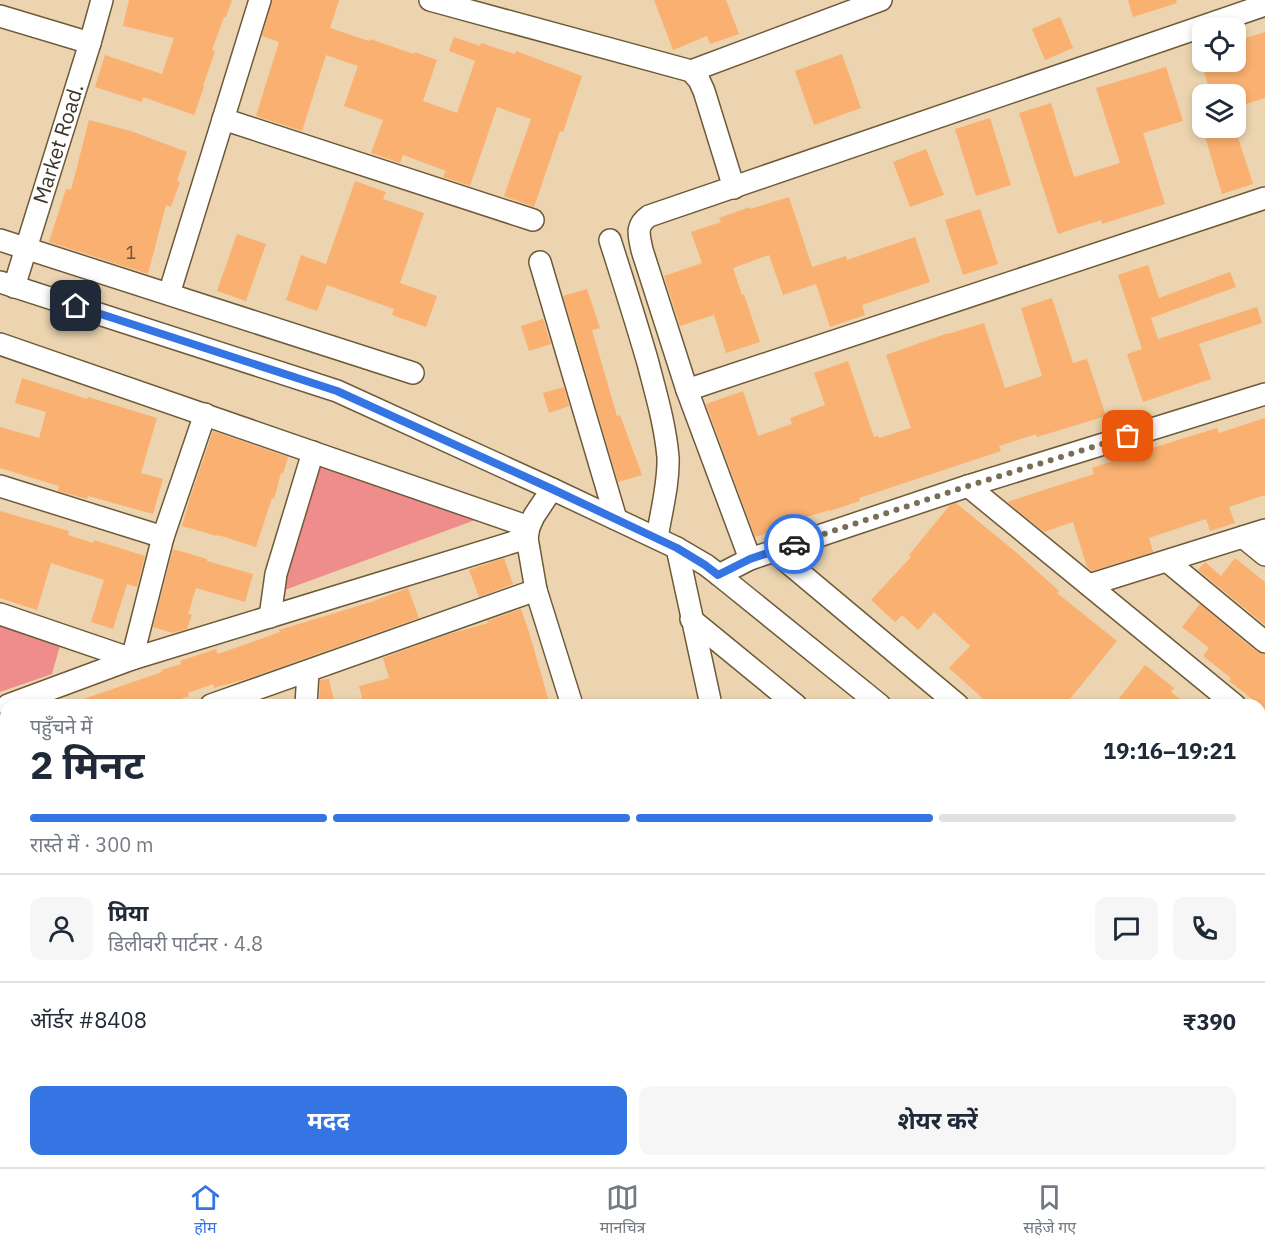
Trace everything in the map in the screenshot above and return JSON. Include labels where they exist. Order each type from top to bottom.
[{"type":"street","name":"Market Road.","points":[[7,284],[27,248],[102,0]]},
{"type":"street","points":[[169,294],[260,0]]},
{"type":"street","points":[[441,3],[479,0]]},
{"type":"street","points":[[691,71],[881,0]]},
{"type":"street","points":[[441,3],[691,71],[699,80],[704,91],[734,188]]},
{"type":"street","points":[[750,559],[687,390],[642,250],[638,232],[641,222],[649,216],[1265,5]]},
{"type":"street","points":[[0,15],[90,43]]},
{"type":"street","points":[[223,119],[533,220]]},
{"type":"street","points":[[687,390],[1264,202]]},
{"type":"street","points":[[0,240],[413,373]]},
{"type":"street","points":[[610,240],[643,346],[665,434],[668,459],[666,489],[657,538]]},
{"type":"street","points":[[540,262],[616,519]]},
{"type":"street","points":[[7,284],[337,391],[657,538],[705,565],[873,699]]},
{"type":"street","points":[[0,344],[313,452],[528,533]]},
{"type":"street","points":[[718,575],[750,559],[968,486],[1265,394]]},
{"type":"street","points":[[132,659],[163,537],[204,414]]},
{"type":"street","points":[[270,616],[276,574],[313,452]]},
{"type":"street","points":[[0,486],[163,537]]},
{"type":"street","points":[[968,486],[1228,699]]},
{"type":"street","points":[[552,489],[534,516],[528,533],[536,590],[569,699]]},
{"type":"street","points":[[1089,585],[1265,531]]},
{"type":"street","points":[[23,699],[132,659],[528,533]]},
{"type":"street","points":[[1243,537],[1265,555]]},
{"type":"street","points":[[677,548],[710,699]]},
{"type":"street","points":[[774,551],[951,699]]},
{"type":"street","points":[[1167,561],[1265,642]]},
{"type":"street","points":[[229,699],[536,590]]},
{"type":"street","points":[[0,614],[132,659]]},
{"type":"street","points":[[691,619],[789,699]]},
{"type":"street","points":[[306,699],[308,672]]},
{"type":"shaded area","points":[[317,460],[478,519],[279,592]]},
{"type":"shaded area","points":[[0,624],[61,642],[52,674],[0,692]]},
{"type":"building","points":[[129,0],[232,0],[212,50],[215,51],[194,115],[143,97],[142,102],[95,87],[105,55],[162,74],[174,38],[123,26]]},
{"type":"building","points":[[272,0],[339,0],[330,28],[437,60],[423,101],[457,113],[475,61],[449,51],[454,37],[515,54],[516,51],[582,76],[534,207],[504,196],[531,119],[497,107],[470,186],[443,177],[446,171],[403,155],[400,163],[371,153],[383,120],[344,106],[358,66],[326,55],[302,131],[256,116],[279,42],[262,36]]},
{"type":"building","points":[[654,0],[726,0],[739,34],[710,44],[707,36],[673,50]]},
{"type":"building","points":[[1128,0],[1176,0],[1177,3],[1133,17]]},
{"type":"building","points":[[1060,17],[1073,48],[1045,60],[1032,29]]},
{"type":"building","points":[[1265,32],[1265,98],[1246,104],[1246,84],[1208,84],[1204,72],[1246,72],[1246,38]]},
{"type":"building","points":[[842,54],[861,108],[814,125],[795,71]]},
{"type":"building","points":[[1166,67],[1183,121],[1143,133],[1165,204],[1102,224],[1101,220],[1058,234],[1019,113],[1051,103],[1074,177],[1120,163],[1096,88]]},
{"type":"building","points":[[990,118],[1011,185],[976,196],[955,129]]},
{"type":"building","points":[[89,120],[131,131],[187,152],[171,207],[166,205],[148,274],[49,242],[66,189],[71,190]]},
{"type":"building","points":[[1205,138],[1238,138],[1253,184],[1222,194]]},
{"type":"building","points":[[926,149],[944,195],[910,207],[893,162]]},
{"type":"building","points":[[355,181],[386,192],[383,199],[424,213],[400,283],[437,296],[426,327],[392,315],[394,309],[327,285],[317,311],[286,300],[301,255],[326,264]]},
{"type":"building","points":[[789,197],[812,267],[846,256],[847,260],[915,237],[930,282],[862,305],[865,315],[830,327],[816,284],[783,295],[769,255],[733,268],[760,342],[726,353],[714,315],[680,326],[664,276],[702,263],[691,232],[721,222],[719,218]]},
{"type":"building","points":[[980,209],[998,264],[963,275],[945,220]]},
{"type":"building","points":[[237,234],[266,244],[246,301],[217,291]]},
{"type":"building","points":[[1148,265],[1159,298],[1230,272],[1236,287],[1151,318],[1158,339],[1257,307],[1262,323],[1199,344],[1211,379],[1143,402],[1127,354],[1142,349],[1118,275]]},
{"type":"building","points":[[587,289],[600,328],[592,330],[617,416],[620,415],[642,475],[618,482],[563,296]]},
{"type":"building","points":[[1052,298],[1073,363],[1087,359],[1106,416],[999,446],[1001,451],[859,498],[860,501],[789,522],[790,525],[755,537],[706,404],[743,391],[758,436],[792,424],[790,418],[825,405],[814,373],[848,361],[874,437],[879,438],[911,428],[886,355],[984,323],[1005,388],[1042,376],[1021,308]]},
{"type":"building","points":[[543,319],[551,344],[529,351],[521,326]]},
{"type":"building","points":[[22,378],[157,418],[141,473],[163,479],[153,514],[88,496],[87,499],[58,491],[59,486],[0,468],[0,427],[39,438],[46,412],[15,403]]},
{"type":"building","points":[[564,387],[569,406],[549,413],[543,393]]},
{"type":"building","points":[[1265,418],[1265,495],[1229,507],[1235,523],[1210,531],[1206,519],[1149,538],[1153,552],[1092,571],[1087,567],[1073,522],[1044,532],[1007,502],[1094,474],[1092,468],[1133,454],[1217,428],[1219,433]]},
{"type":"building","points":[[213,431],[288,457],[256,547],[182,526]]},
{"type":"building","points":[[956,503],[1017,553],[1059,591],[1057,593],[1117,641],[1070,699],[983,699],[949,668],[970,646],[934,612],[918,630],[902,615],[895,622],[871,600],[911,557],[909,555],[950,505]]},
{"type":"building","points":[[0,511],[69,531],[68,535],[93,543],[94,540],[145,556],[137,587],[127,584],[113,629],[91,622],[104,580],[51,563],[37,610],[0,598]]},
{"type":"building","points":[[173,549],[253,574],[245,602],[196,588],[188,614],[192,615],[187,629],[172,633],[153,627]]},
{"type":"building","points":[[504,558],[513,584],[479,597],[469,570]]},
{"type":"building","points":[[1235,558],[1265,582],[1265,625],[1198,570],[1205,562],[1221,576]]},
{"type":"building","points":[[408,588],[419,618],[243,680],[214,688],[213,684],[188,693],[189,696],[180,699],[84,699],[162,672],[162,670],[181,664],[180,661],[216,649],[218,654],[280,632],[279,630],[371,602]]},
{"type":"building","points":[[1200,604],[1257,652],[1265,654],[1265,699],[1252,699],[1229,681],[1231,678],[1203,656],[1209,648],[1182,627]]},
{"type":"building","points":[[521,609],[548,699],[362,699],[359,686],[389,678],[383,658],[446,635],[488,623],[487,621]]},
{"type":"building","points":[[1145,665],[1174,688],[1171,692],[1180,699],[1119,699]]},
{"type":"building","points":[[329,679],[334,699],[319,699],[320,680]]},
{"type":"way so far","points":[[794,544],[1128,436]]},
{"type":"route","points":[[76,306],[337,391],[677,548],[718,575],[750,559],[794,544]]}]
